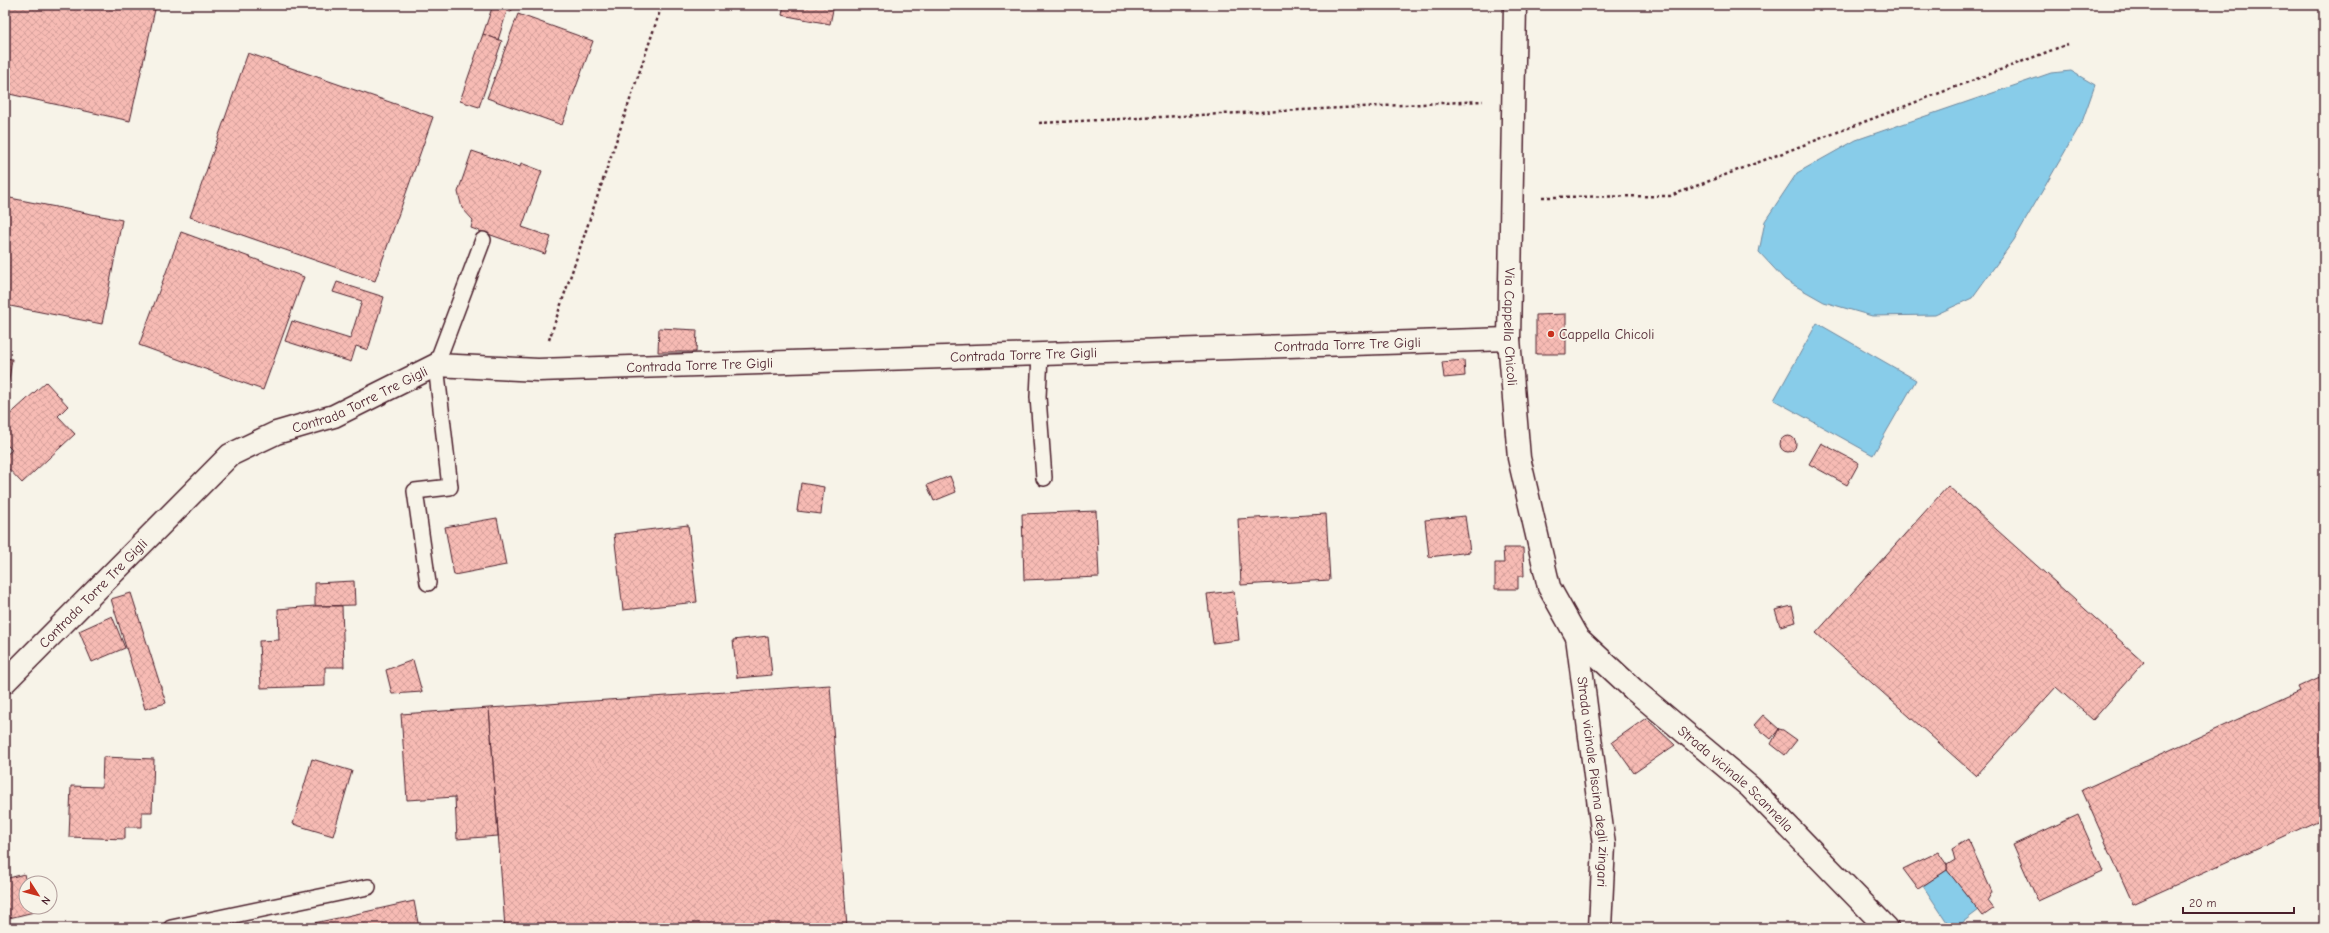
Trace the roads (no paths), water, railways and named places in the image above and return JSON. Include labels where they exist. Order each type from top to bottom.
[{"type":"street","name":"Via Cappella Chicoli","points":[[1515,5],[1509,339],[1519,458],[1549,587],[1577,637]]},
{"type":"street","name":"Contrada Torre Tre Gigli","points":[[5,682],[230,455],[276,433],[334,416],[436,365],[538,370],[1509,339]]},
{"type":"street","name":"Strada vicinale Piscina degli zingari","points":[[1577,637],[1604,845],[1600,928]]},
{"type":"street","name":"Strada vicinale Scannella","points":[[1577,637],[1633,689],[1750,787],[1887,928]]},
{"type":"lane","points":[[428,583],[415,491],[450,487],[436,365],[483,240]]},
{"type":"lane","points":[[1040,355],[1038,397],[1044,478]]},
{"type":"lane","points":[[171,928],[368,887]]},
{"type":"water","points":[[2071,71],[2095,85],[2082,122],[2014,240],[1972,298],[1935,315],[1872,316],[1824,302],[1785,280],[1759,252],[1765,221],[1797,173],[1856,140],[2051,73]]},
{"type":"water","points":[[1817,323],[1916,380],[1873,455],[1774,400]]},
{"type":"water","points":[[1947,870],[1979,910],[1955,928],[1951,928],[1923,886]]},
{"type":"place","name":"Cappella Chicoli","points":[[1551,334]]}]
